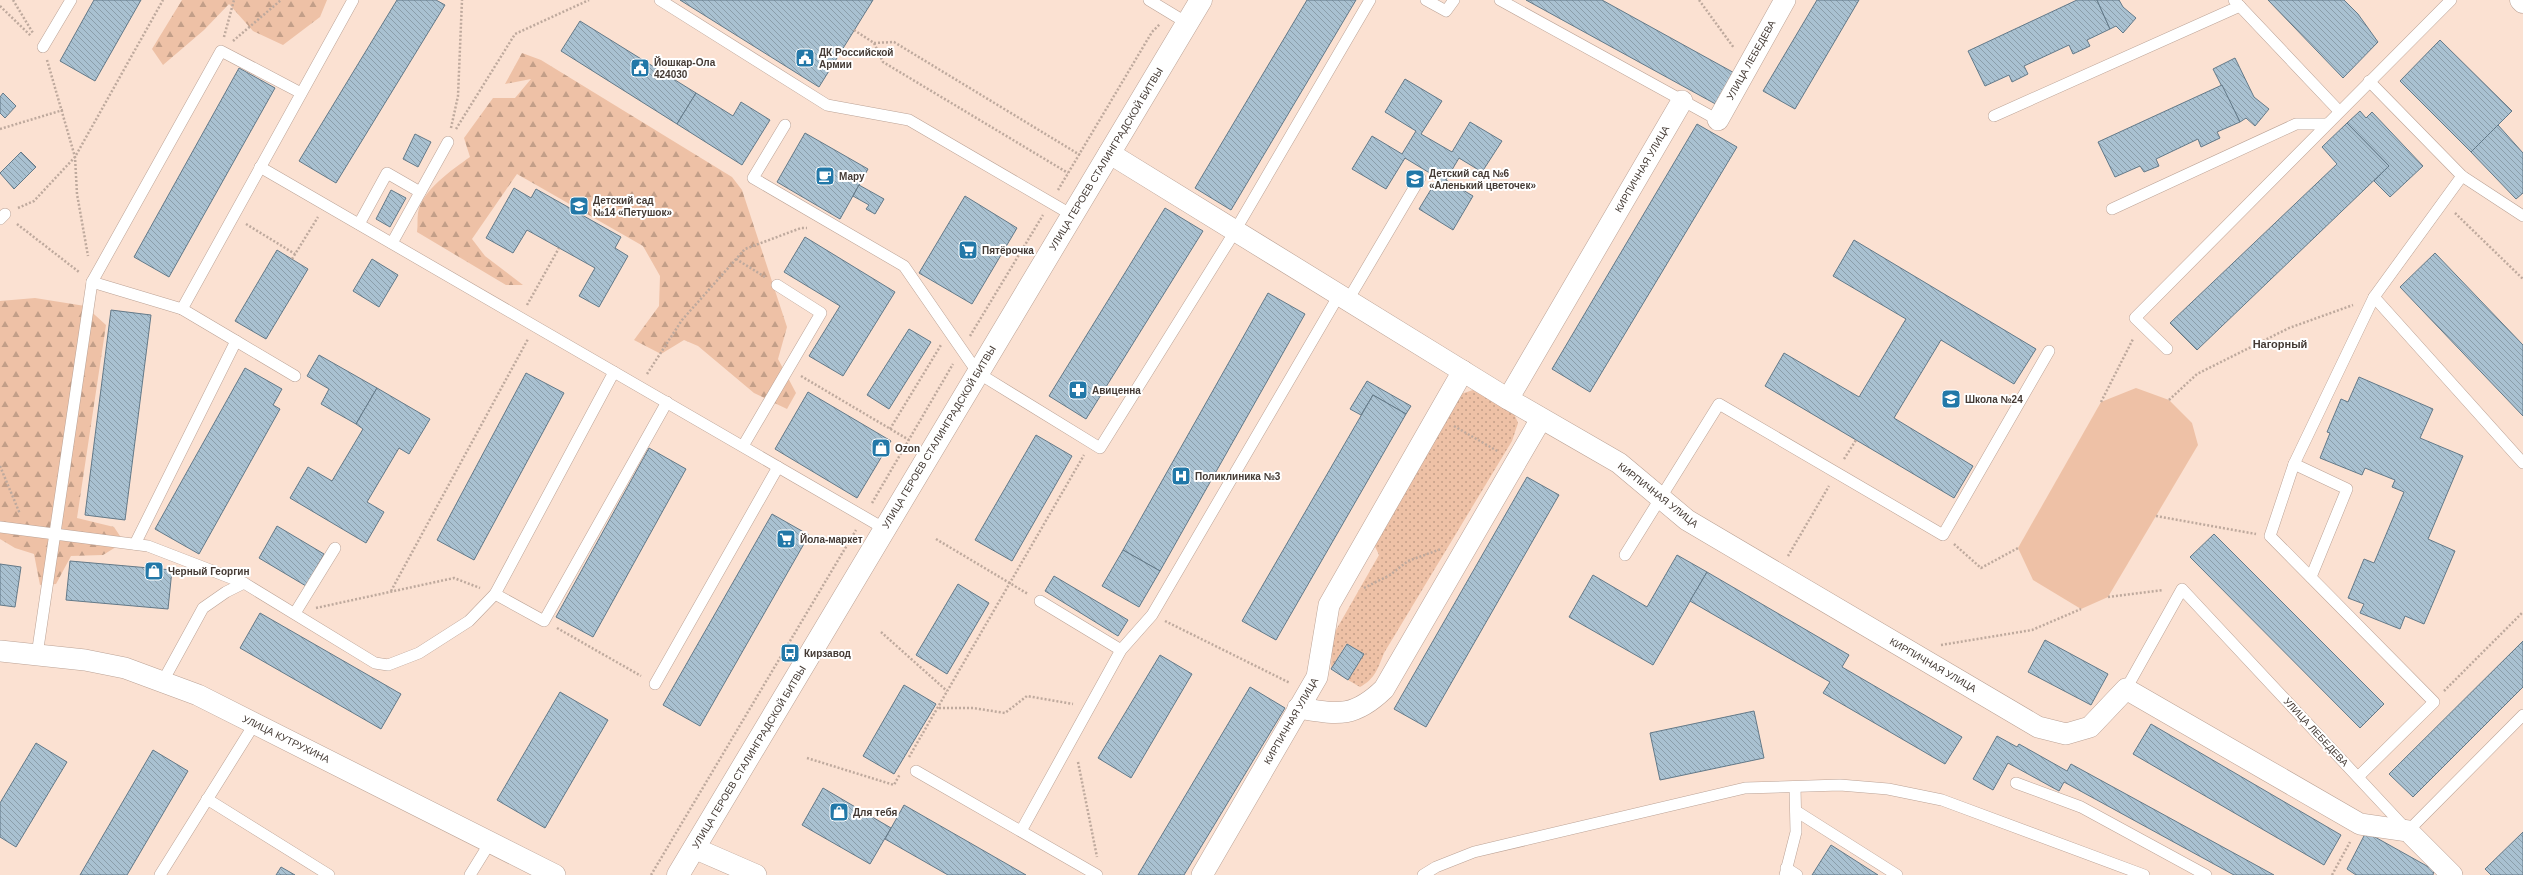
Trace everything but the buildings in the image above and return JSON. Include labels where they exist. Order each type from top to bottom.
[{"type":"street","name":"УЛИЦА ГЕРОЕВ СТАЛИНГРАДСКОЙ БИТВЫ","points":[[678,875],[1109,153],[1179,18],[1201,0]]},
{"type":"street","name":"УЛИЦА ЛЕБЕДЕВА","points":[[1718,120],[1785,0]]},
{"type":"street","name":"КИРПИЧНАЯ УЛИЦА","points":[[1682,101],[1508,399],[1619,463],[1660,499],[1687,520],[2038,727],[2066,734],[2090,727],[2126,689]]},
{"type":"street","points":[[1109,153],[1508,399]]},
{"type":"street","name":"КИРПИЧНАЯ УЛИЦА","points":[[1202,875],[1317,677],[1329,605],[1463,371]]},
{"type":"street","points":[[1303,700],[1339,714],[1359,708],[1371,701],[1384,689],[1541,419]]},
{"type":"street","name":"УЛИЦА КУТРУХИНА","points":[[0,651],[84,660],[125,668],[163,681],[255,723],[491,841],[555,875]]},
{"type":"street","points":[[2126,689],[2360,824],[2408,832]]},
{"type":"street","name":"УЛИЦА ЛЕБЕДЕВА","points":[[2408,832],[2452,875]]},
{"type":"street","points":[[694,848],[756,875]]},
{"type":"lane","points":[[43,47],[70,0]]},
{"type":"lane","points":[[182,309],[353,0]]},
{"type":"lane","points":[[660,0],[828,105],[908,120],[1052,201],[1072,215]]},
{"type":"lane","points":[[1149,0],[1179,18]]},
{"type":"lane","points":[[785,125],[754,178],[904,266],[978,373],[1100,448],[1235,231],[1370,0]]},
{"type":"lane","points":[[1426,0],[1446,11],[1454,0]]},
{"type":"lane","points":[[1500,0],[1718,120]]},
{"type":"lane","points":[[2167,349],[2135,318],[2326,124],[2451,0]]},
{"type":"lane","points":[[1994,116],[2237,3],[2339,111]]},
{"type":"lane","points":[[37,655],[92,282],[221,51],[301,93]]},
{"type":"lane","points":[[2369,81],[2462,176],[2523,216]]},
{"type":"lane","points":[[2112,209],[2296,124],[2326,124]]},
{"type":"lane","points":[[392,243],[448,142]]},
{"type":"lane","points":[[260,167],[885,529]]},
{"type":"lane","points":[[359,224],[387,173],[420,192]]},
{"type":"lane","points":[[2358,777],[2434,702],[2270,536],[2294,464],[2374,297],[2462,176]]},
{"type":"lane","points":[[1021,831],[1121,650],[1152,615],[1343,297],[1420,178]]},
{"type":"lane","points":[[92,282],[182,309],[296,376]]},
{"type":"lane","points":[[743,446],[821,313],[777,285]]},
{"type":"lane","points":[[2374,297],[2523,463]]},
{"type":"lane","points":[[134,544],[236,341]]},
{"type":"lane","points":[[1625,555],[1719,404],[1943,535],[2049,351]]},
{"type":"lane","points":[[0,527],[148,546],[244,583],[375,663],[388,665],[419,653],[469,620],[495,594],[614,372]]},
{"type":"lane","points":[[495,594],[544,621],[667,402]]},
{"type":"lane","points":[[2294,464],[2347,489],[2311,577]]},
{"type":"lane","points":[[655,684],[778,467]]},
{"type":"lane","points":[[295,613],[335,548]]},
{"type":"lane","points":[[163,681],[203,608],[226,592],[244,583]]},
{"type":"lane","points":[[2126,689],[2182,589]]},
{"type":"lane","name":"УЛИЦА ЛЕБЕДЕВА","points":[[2182,589],[2408,832]]},
{"type":"lane","points":[[1040,601],[1121,650]]},
{"type":"lane","points":[[2408,832],[2523,716]]},
{"type":"lane","points":[[160,875],[255,723]]},
{"type":"lane","points":[[916,771],[1097,875]]},
{"type":"lane","points":[[2016,783],[2081,807],[2206,875]]},
{"type":"lane","points":[[1423,875],[1436,867],[1474,852],[1729,791],[1745,788],[1840,785],[1888,788],[1942,800],[2144,875]]},
{"type":"lane","points":[[1795,787],[1796,832],[1785,872],[1797,875]]},
{"type":"lane","points":[[208,799],[329,875]]},
{"type":"lane","points":[[1796,811],[1897,875]]},
{"type":"lane","points":[[470,875],[491,841]]},
{"type":"path","points":[[14,0],[16,8],[43,47],[63,110],[75,157],[77,194],[92,282]]},
{"type":"path","points":[[92,282],[3,217],[34,201],[75,157],[163,0]]},
{"type":"path","points":[[221,51],[234,0]]},
{"type":"path","points":[[221,51],[281,0]]},
{"type":"path","points":[[448,142],[458,96],[462,0]]},
{"type":"path","points":[[448,142],[515,34],[589,0]]},
{"type":"path","points":[[1699,0],[1748,66]]},
{"type":"path","points":[[0,6],[43,47]]},
{"type":"path","points":[[651,875],[1152,32],[1179,18]]},
{"type":"path","points":[[854,30],[874,43],[883,62],[1068,173]]},
{"type":"path","points":[[874,43],[894,42],[1086,159]]},
{"type":"path","points":[[0,129],[63,110]]},
{"type":"path","points":[[2443,201],[2523,279]]},
{"type":"path","points":[[292,259],[326,205]]},
{"type":"path","points":[[233,216],[295,254]]},
{"type":"path","points":[[639,386],[682,320],[745,249],[801,228],[809,229]]},
{"type":"path","points":[[524,310],[559,248]]},
{"type":"path","points":[[736,259],[777,285]]},
{"type":"path","points":[[2170,400],[2197,374],[2289,328],[2374,297]]},
{"type":"path","points":[[2101,402],[2141,324]]},
{"type":"path","points":[[391,592],[534,326]]},
{"type":"path","points":[[890,428],[949,331]]},
{"type":"path","points":[[789,368],[909,440]]},
{"type":"path","points":[[1437,416],[1516,462]]},
{"type":"path","points":[[1778,574],[1856,440]]},
{"type":"path","points":[[905,764],[1091,442]]},
{"type":"path","points":[[0,466],[27,531]]},
{"type":"path","points":[[2156,516],[2270,536]]},
{"type":"path","points":[[1943,535],[1981,568],[2018,548]]},
{"type":"path","points":[[936,539],[1040,601]]},
{"type":"path","points":[[1363,588],[1390,575],[1408,561],[1434,550],[1469,543]]},
{"type":"path","points":[[295,613],[454,578],[495,594]]},
{"type":"path","points":[[2108,597],[2182,589]]},
{"type":"path","points":[[1939,645],[2032,630],[2081,609]]},
{"type":"path","points":[[2434,702],[2523,612]]},
{"type":"path","points":[[1152,615],[1303,700]]},
{"type":"path","points":[[544,621],[655,684]]},
{"type":"path","points":[[881,632],[947,691]]},
{"type":"path","points":[[938,708],[973,708],[1005,713],[1027,696],[1071,704],[1093,701]]},
{"type":"path","points":[[1076,755],[1097,860]]},
{"type":"path","points":[[807,758],[894,785],[901,771]]},
{"type":"path","points":[[2332,875],[2360,824]]},
{"type":"green space","points":[[182,0],[327,0],[320,17],[283,45],[253,31],[229,4],[204,30],[163,65],[152,49]]},
{"type":"green space","name":"Детский сад №14 «Петушок»","points":[[522,53],[541,60],[732,177],[742,190],[787,327],[778,359],[796,393],[787,409],[754,393],[698,346],[684,340],[661,354],[634,340],[659,306],[660,276],[643,246],[517,174],[472,239],[485,256],[523,285],[506,285],[417,232],[420,205],[431,189],[439,181],[470,157],[464,138],[493,98],[515,98],[531,79],[505,84]]},
{"type":"green space","points":[[35,298],[85,306],[106,325],[77,518],[114,527],[124,542],[103,555],[71,556],[56,584],[40,585],[34,554],[15,548],[0,539],[0,301]]},
{"type":"green space","points":[[2136,388],[2169,400],[2192,423],[2198,445],[2108,597],[2081,609],[2033,580],[2018,548],[2101,402]]},
{"type":"green space","points":[[1476,389],[1513,411],[1518,423],[1512,441],[1384,653],[1373,677],[1360,687],[1348,680],[1364,654],[1346,644],[1331,669],[1332,637],[1379,555],[1372,540],[1455,396]]},
{"type":"place","name":"ДК Российской Армии","points":[[805,58]]},
{"type":"place","name":"Йошкар-Ола 424030","points":[[640,68]]},
{"type":"place","name":"Мару","points":[[825,176]]},
{"type":"place","name":"Детский сад №6 «Аленький цветочек»","points":[[1415,179]]},
{"type":"place","name":"Детский сад №14 «Петушок»","points":[[579,206]]},
{"type":"place","name":"Пятёрочка","points":[[968,250]]},
{"type":"place","name":"Авиценна","points":[[1078,390]]},
{"type":"place","name":"Школа №24","points":[[1951,399]]},
{"type":"place","name":"Ozon","points":[[881,448]]},
{"type":"place","name":"Поликлиника №3","points":[[1181,476]]},
{"type":"place","name":"Йола-маркет","points":[[786,539]]},
{"type":"place","name":"Черный Георгин","points":[[154,571]]},
{"type":"place","name":"Кирзавод","points":[[790,653]]},
{"type":"place","name":"Для тебя","points":[[839,812]]},
{"type":"district","name":"Нагорный","points":[[2280,344]]}]
